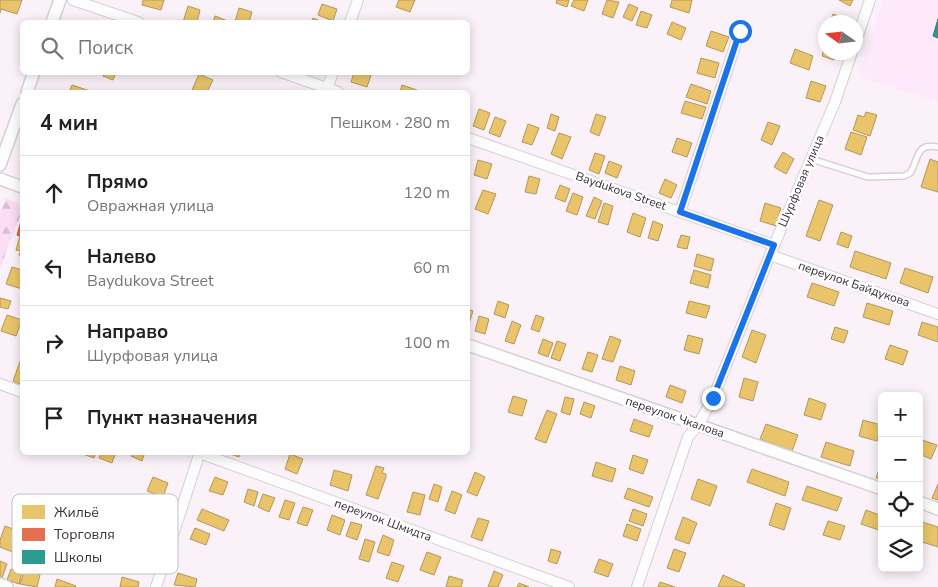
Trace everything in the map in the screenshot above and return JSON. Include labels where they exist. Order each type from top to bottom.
[{"type":"street","points":[[53,20],[60,0]]},
{"type":"street","points":[[73,0],[132,20]]},
{"type":"street","points":[[351,20],[358,0]]},
{"type":"street","points":[[863,20],[870,0]]},
{"type":"street","points":[[680,212],[740,31]]},
{"type":"street","name":"Шурфовая улица","points":[[637,587],[688,437],[698,425],[713,398],[774,245],[835,102],[849,60]]},
{"type":"street","points":[[28,90],[33,75]]},
{"type":"street","points":[[288,75],[324,90]]},
{"type":"street","points":[[326,90],[332,75]]},
{"type":"street","points":[[0,165],[20,110]]},
{"type":"street","name":"Baydukova Street","points":[[470,139],[774,245]]},
{"type":"street","points":[[0,179],[20,186]]},
{"type":"street","name":"переулок Байдукова","points":[[770,255],[938,314]]},
{"type":"street","name":"переулок Чкалова","points":[[470,346],[878,488]]},
{"type":"street","points":[[0,384],[20,391]]},
{"type":"street","points":[[178,518],[198,455]]},
{"type":"street","name":"переулок Шмидта","points":[[205,455],[569,587]]},
{"type":"street","points":[[923,503],[938,509]]},
{"type":"street","points":[[156,587],[160,574]]},
{"type":"street","points":[[0,584],[7,587]]},
{"type":"lane","points":[[810,159],[865,177],[904,176],[913,170],[918,153],[922,149],[927,146],[938,147]]},
{"type":"shaded area","points":[[883,0],[938,0],[938,102],[858,76]]},
{"type":"green space","points":[[6,198],[20,204],[20,216],[0,268],[0,213]]},
{"type":"building: Жильё","points":[[0,0],[22,0],[17,14],[1,9],[0,13]]},
{"type":"building: Жильё","points":[[143,0],[164,0],[161,10],[142,5]]},
{"type":"building: Жильё","points":[[399,0],[415,0],[410,12],[396,7]]},
{"type":"building: Жильё","points":[[557,0],[569,0],[567,7],[556,3]]},
{"type":"building: Жильё","points":[[574,0],[588,0],[584,11],[571,6]]},
{"type":"building: Жильё","points":[[607,0],[619,2],[613,18],[602,14]]},
{"type":"building: Жильё","points":[[672,0],[692,0],[689,13],[670,7]]},
{"type":"building: Жильё","points":[[839,0],[853,0],[850,6]]},
{"type":"building: Жильё","points":[[322,4],[337,9],[333,20],[318,15]]},
{"type":"building: Жильё","points":[[629,4],[638,8],[632,21],[623,17]]},
{"type":"building: Жильё","points":[[188,6],[200,10],[198,20],[184,20]]},
{"type":"building: Жильё","points":[[239,8],[252,12],[250,20],[236,20]]},
{"type":"building: Жильё","points":[[641,11],[652,15],[647,28],[636,25]]},
{"type":"building: Жильё","points":[[215,16],[225,20],[214,20]]},
{"type":"building: Жильё","points":[[672,22],[686,28],[681,40],[667,34]]},
{"type":"building: Жильё","points":[[711,31],[729,37],[723,52],[706,46]]},
{"type":"building: Жильё","points":[[795,49],[813,56],[809,70],[790,63]]},
{"type":"building: Жильё","points":[[701,58],[719,63],[715,78],[697,73]]},
{"type":"building: Жильё","points":[[103,75],[115,75],[113,80]]},
{"type":"building: Жильё","points":[[199,75],[213,80],[208,90],[192,90]]},
{"type":"building: Жильё","points":[[353,75],[371,75],[367,87],[351,82]]},
{"type":"building: Жильё","points":[[811,81],[826,86],[820,102],[806,98]]},
{"type":"building: Жильё","points":[[691,84],[711,91],[707,104],[686,97]]},
{"type":"building: Жильё","points":[[72,85],[87,90],[70,90]]},
{"type":"building: Жильё","points":[[402,85],[417,90],[401,90]]},
{"type":"building: Жильё","points":[[685,101],[706,107],[702,119],[681,113]]},
{"type":"building: Жильё","points":[[479,109],[490,113],[484,130],[473,126]]},
{"type":"building: Жильё","points":[[866,112],[877,115],[870,136],[853,130],[858,115],[864,117]]},
{"type":"building: Жильё","points":[[551,114],[559,117],[555,131],[547,128]]},
{"type":"building: Жильё","points":[[596,114],[606,117],[599,136],[590,132]]},
{"type":"building: Жильё","points":[[495,117],[506,121],[500,137],[489,133]]},
{"type":"building: Жильё","points":[[768,122],[780,126],[772,145],[761,140]]},
{"type":"building: Жильё","points":[[528,124],[539,128],[532,145],[522,142]]},
{"type":"building: Жильё","points":[[851,132],[867,137],[861,155],[845,149]]},
{"type":"building: Жильё","points":[[559,133],[571,137],[562,159],[551,154]]},
{"type":"building: Жильё","points":[[677,138],[692,143],[687,157],[672,152]]},
{"type":"building: Жильё","points":[[783,152],[794,159],[786,174],[774,167]]},
{"type":"building: Жильё","points":[[595,153],[605,156],[599,174],[589,170]]},
{"type":"building: Жильё","points":[[930,159],[938,162],[938,192],[921,187]]},
{"type":"building: Жильё","points":[[478,160],[492,164],[487,179],[474,175]]},
{"type":"building: Жильё","points":[[609,161],[622,166],[617,178],[605,173]]},
{"type":"building: Жильё","points":[[529,176],[540,179],[536,194],[525,192]]},
{"type":"building: Жильё","points":[[665,179],[677,185],[671,198],[659,193]]},
{"type":"building: Жильё","points":[[560,185],[570,189],[565,202],[555,198]]},
{"type":"building: Жильё","points":[[483,190],[496,194],[488,214],[475,209]]},
{"type":"building: Жильё","points":[[573,193],[583,197],[577,215],[566,211]]},
{"type":"building: Жильё","points":[[594,197],[602,201],[595,219],[586,216]]},
{"type":"building: Жильё","points":[[819,200],[833,205],[820,241],[806,236]]},
{"type":"building: Жильё","points":[[604,203],[613,206],[608,225],[598,222]]},
{"type":"building: Жильё","points":[[765,203],[781,208],[776,226],[760,221]]},
{"type":"building: Жильё","points":[[633,213],[646,218],[640,237],[627,232]]},
{"type":"building: Жильё","points":[[653,221],[663,225],[658,241],[648,238]]},
{"type":"building: Жильё","points":[[841,232],[852,236],[848,248],[837,244]]},
{"type":"building: Жильё","points":[[681,235],[690,237],[687,249],[677,247]]},
{"type":"building: Жильё","points":[[20,236],[20,251],[16,250]]},
{"type":"building: Жильё","points":[[855,251],[891,263],[886,279],[850,267]]},
{"type":"building: Жильё","points":[[697,254],[714,259],[711,271],[694,266]]},
{"type":"building: Жильё","points":[[12,267],[20,269],[20,288],[6,284]]},
{"type":"building: Жильё","points":[[905,268],[933,277],[928,293],[900,283]]},
{"type":"building: Жильё","points":[[694,270],[711,275],[708,288],[690,283]]},
{"type":"building: Жильё","points":[[812,283],[839,292],[834,306],[807,297]]},
{"type":"building: Жильё","points":[[0,298],[11,301],[8,309],[0,307]]},
{"type":"building: Жильё","points":[[498,301],[509,305],[505,318],[494,314]]},
{"type":"building: Жильё","points":[[689,301],[710,306],[706,318],[686,313]]},
{"type":"building: Жильё","points":[[867,303],[893,311],[889,325],[863,317]]},
{"type":"building: Жильё","points":[[470,310],[473,311],[470,321]]},
{"type":"building: Жильё","points":[[7,315],[20,319],[16,336],[1,331]]},
{"type":"building: Жильё","points":[[536,315],[544,318],[539,332],[531,329]]},
{"type":"building: Жильё","points":[[479,316],[489,319],[485,334],[475,331]]},
{"type":"building: Жильё","points":[[512,321],[521,325],[514,344],[505,341]]},
{"type":"building: Жильё","points":[[922,322],[938,327],[938,342],[918,335]]},
{"type":"building: Жильё","points":[[835,327],[848,331],[844,343],[831,339]]},
{"type":"building: Жильё","points":[[752,330],[766,335],[756,363],[742,357]]},
{"type":"building: Жильё","points":[[688,335],[703,339],[699,354],[684,350]]},
{"type":"building: Жильё","points":[[610,336],[621,340],[613,362],[602,359]]},
{"type":"building: Жильё","points":[[543,339],[553,343],[548,357],[538,353]]},
{"type":"building: Жильё","points":[[557,341],[566,344],[560,361],[551,358]]},
{"type":"building: Жильё","points":[[890,345],[908,351],[903,365],[885,359]]},
{"type":"building: Жильё","points":[[588,352],[598,355],[592,372],[582,369]]},
{"type":"building: Жильё","points":[[20,362],[20,384],[13,381]]},
{"type":"building: Жильё","points":[[620,366],[635,371],[631,385],[616,380]]},
{"type":"building: Жильё","points":[[744,378],[758,382],[753,401],[739,397]]},
{"type":"building: Жильё","points":[[670,385],[686,391],[682,403],[666,397]]},
{"type":"building: Жильё","points":[[513,396],[527,400],[522,416],[508,412]]},
{"type":"building: Жильё","points":[[565,397],[574,399],[570,415],[561,412]]},
{"type":"building: Жильё","points":[[809,398],[826,404],[821,420],[804,415]]},
{"type":"building: Жильё","points":[[584,402],[595,406],[591,418],[580,414]]},
{"type":"building: Жильё","points":[[547,410],[557,414],[546,443],[535,439]]},
{"type":"building: Жильё","points":[[634,419],[653,426],[649,437],[630,431]]},
{"type":"building: Жильё","points":[[863,420],[878,424],[877,441],[859,436]]},
{"type":"building: Жильё","points":[[766,424],[798,435],[792,451],[760,439]]},
{"type":"building: Жильё","points":[[923,440],[937,445],[931,459],[923,456]]},
{"type":"building: Жильё","points":[[826,442],[854,451],[850,466],[821,457]]},
{"type":"building: Жильё","points":[[100,455],[115,455],[112,463],[99,458]]},
{"type":"building: Жильё","points":[[132,455],[144,455],[142,461]]},
{"type":"building: Жильё","points":[[290,455],[303,459],[297,474],[285,469]]},
{"type":"building: Жильё","points":[[633,455],[648,460],[643,474],[629,469]]},
{"type":"building: Жильё","points":[[596,462],[616,469],[612,482],[592,476]]},
{"type":"building: Жильё","points":[[376,466],[384,468],[382,473],[386,474],[378,499],[366,495]]},
{"type":"building: Жильё","points":[[752,469],[789,482],[785,496],[747,482]]},
{"type":"building: Жильё","points":[[334,470],[352,475],[348,491],[330,485]]},
{"type":"building: Жильё","points":[[475,472],[485,477],[477,496],[467,492]]},
{"type":"building: Жильё","points":[[153,477],[168,483],[164,494],[155,494],[147,491]]},
{"type":"building: Жильё","points":[[215,477],[228,482],[223,495],[209,491]]},
{"type":"building: Жильё","points":[[698,479],[717,486],[710,506],[691,499]]},
{"type":"building: Жильё","points":[[434,484],[442,487],[438,502],[429,499]]},
{"type":"building: Жильё","points":[[938,484],[938,500],[932,498]]},
{"type":"building: Жильё","points":[[807,486],[842,498],[837,511],[802,500]]},
{"type":"building: Жильё","points":[[628,488],[653,497],[649,507],[624,498]]},
{"type":"building: Жильё","points":[[248,489],[258,492],[254,506],[244,502]]},
{"type":"building: Жильё","points":[[452,491],[462,495],[455,514],[445,510]]},
{"type":"building: Жильё","points":[[413,492],[425,495],[420,515],[407,512]]},
{"type":"building: Жильё","points":[[263,494],[275,498],[269,512],[258,507]]},
{"type":"building: Жильё","points":[[285,500],[295,503],[289,520],[279,517]]},
{"type":"building: Жильё","points":[[776,503],[791,508],[784,530],[769,525]]},
{"type":"building: Жильё","points":[[303,507],[313,510],[307,526],[297,523]]},
{"type":"building: Жильё","points":[[202,509],[229,520],[224,531],[197,520]]},
{"type":"building: Жильё","points":[[633,509],[647,514],[643,526],[629,521]]},
{"type":"building: Жильё","points":[[866,510],[878,514],[878,530],[861,524]]},
{"type":"building: Жильё","points":[[332,515],[345,520],[340,535],[327,530]]},
{"type":"building: Жильё","points":[[683,517],[697,523],[689,544],[675,539]]},
{"type":"building: Жильё","points":[[478,518],[489,521],[482,541],[471,537]]},
{"type":"building: Жильё","points":[[828,521],[845,526],[840,540],[823,535]]},
{"type":"building: Жильё","points":[[351,522],[362,525],[357,540],[346,536]]},
{"type":"building: Жильё","points":[[923,522],[938,527],[938,547],[923,542]]},
{"type":"building: Жильё","points":[[627,524],[641,529],[637,541],[623,536]]},
{"type":"building: Жильё","points":[[5,526],[12,529],[12,552],[0,547],[0,540]]},
{"type":"building: Жильё","points":[[195,528],[210,534],[206,545],[190,539]]},
{"type":"building: Жильё","points":[[383,535],[394,540],[389,556],[377,552]]},
{"type":"building: Жильё","points":[[365,539],[375,542],[369,562],[359,559]]},
{"type":"building: Жильё","points":[[551,549],[561,552],[557,564],[548,561]]},
{"type":"building: Жильё","points":[[674,549],[686,553],[679,572],[667,568]]},
{"type":"building: Жильё","points":[[427,552],[441,557],[434,575],[420,570]]},
{"type":"building: Жильё","points":[[599,559],[613,564],[608,577],[594,572]]},
{"type":"building: Жильё","points":[[0,561],[7,564],[2,578],[0,578]]},
{"type":"building: Жильё","points":[[392,562],[404,566],[398,582],[386,578]]},
{"type":"building: Жильё","points":[[11,569],[12,574],[22,574],[19,584],[7,580]]},
{"type":"building: Жильё","points":[[494,571],[503,575],[498,587],[488,587]]},
{"type":"building: Жильё","points":[[178,573],[197,579],[195,587],[174,585]]},
{"type":"building: Жильё","points":[[24,574],[40,575],[37,587],[20,584]]},
{"type":"building: Жильё","points":[[723,575],[745,585],[744,587],[718,587]]},
{"type":"building: Жильё","points":[[449,576],[463,580],[461,587],[446,587]]},
{"type":"building: Жильё","points":[[122,577],[139,582],[138,587],[120,587]]},
{"type":"building: Жильё","points":[[57,579],[76,586],[55,587]]},
{"type":"building: Жильё","points":[[660,582],[675,587],[658,587]]},
{"type":"building: Жильё","points":[[519,583],[529,587],[517,587]]},
{"type":"building: Торговля","points":[[20,225],[20,236],[17,235]]},
{"type":"building: Школы","points":[[938,19],[938,38],[933,36]]},
{"type":"route","points":[[713,398],[774,245],[680,212],[740,31]]}]
